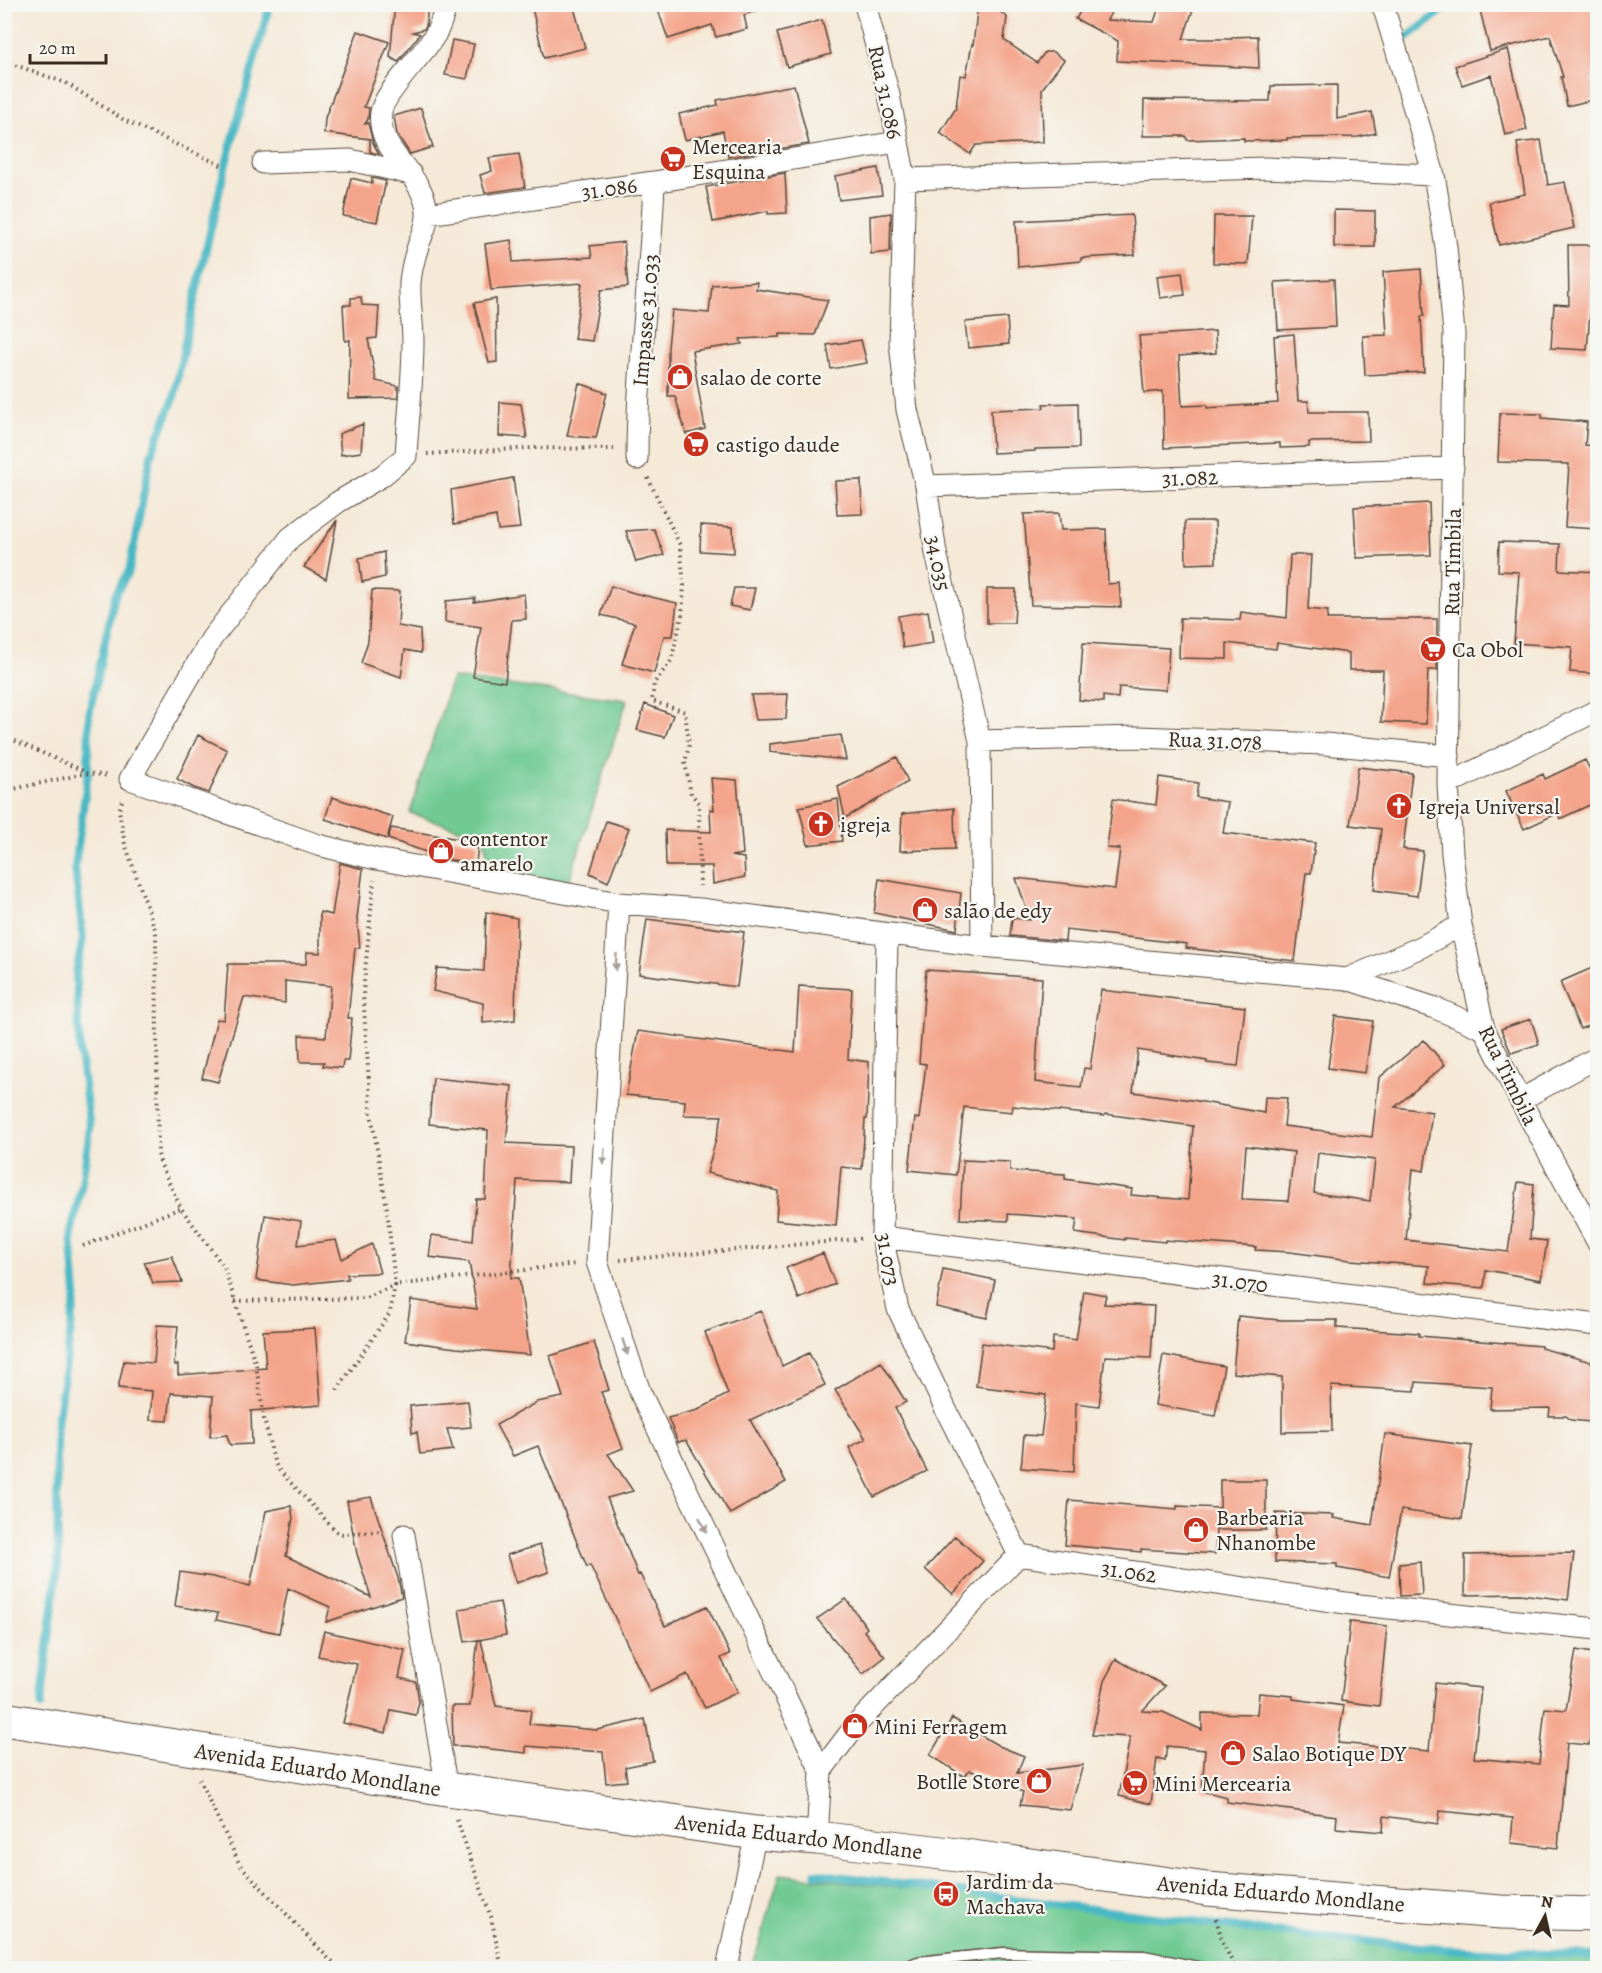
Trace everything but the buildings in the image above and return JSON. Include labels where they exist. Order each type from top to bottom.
[{"type":"main road","name":"Avenida Eduardo Mondlane","points":[[4,1719],[447,1789],[756,1833],[950,1854],[1206,1889],[1489,1911],[1598,1914]]},
{"type":"street","points":[[447,4],[435,36],[387,96],[381,111],[382,129],[388,144],[395,157],[412,174],[425,198],[427,214],[410,282],[413,343],[406,456],[382,476],[338,502],[290,538],[212,638],[130,779],[318,845],[376,859],[619,903],[700,909],[982,946],[1347,979],[1435,1008],[1484,1029]]},
{"type":"street","name":"Rua 31.086","points":[[866,4],[889,95],[905,179]]},
{"type":"street","name":"Rua Timbila","points":[[1386,6],[1434,175],[1446,247],[1454,333],[1448,784],[1452,854],[1461,926],[1484,1029],[1598,1243]]},
{"type":"street","name":"31.086","points":[[427,214],[654,182],[897,142]]},
{"type":"street","points":[[263,163],[350,159],[412,174]]},
{"type":"street","points":[[905,179],[1265,168],[1434,175]]},
{"type":"street","name":"34.035","points":[[905,179],[900,342],[907,410],[926,486],[936,553],[980,741],[982,946]]},
{"type":"street","name":"Impasse 31.033","points":[[637,459],[637,411],[652,235],[654,182]]},
{"type":"street","name":"31.082","points":[[926,486],[1454,468]]},
{"type":"street","points":[[1448,784],[1598,710]]},
{"type":"street","name":"Rua 31.078","points":[[980,741],[1138,736],[1325,744],[1449,756]]},
{"type":"street","points":[[619,903],[597,1262],[640,1392],[821,1771],[817,1838]]},
{"type":"street","points":[[1347,979],[1461,926]]},
{"type":"street","name":"31.073","points":[[887,935],[882,1237],[898,1309],[946,1413],[1019,1555]]},
{"type":"street","points":[[1520,1100],[1598,1057]]},
{"type":"street","name":"31.070","points":[[882,1237],[1598,1325]]},
{"type":"street","points":[[404,1535],[447,1789]]},
{"type":"street","points":[[821,1771],[855,1726],[1019,1555]]},
{"type":"street","name":"31.062","points":[[1019,1555],[1359,1605],[1598,1629]]},
{"type":"street","points":[[727,1968],[756,1833]]},
{"type":"lane","points":[[903,1968],[918,1962],[1003,1953],[1144,1956],[1202,1968]]},
{"type":"path","points":[[4,61],[66,82],[124,120],[225,166]]},
{"type":"path","points":[[406,456],[447,452],[580,448],[614,449],[637,459],[680,544],[684,585],[682,616],[671,661],[654,683],[652,702],[685,712],[689,745],[685,763],[691,794],[699,803],[700,909]]},
{"type":"path","points":[[4,736],[88,773],[130,779],[119,811],[124,844],[156,932],[158,1154],[160,1165],[181,1208],[224,1267],[256,1365],[264,1419],[278,1469],[338,1533],[399,1530],[404,1535]]},
{"type":"path","points":[[4,791],[88,773]]},
{"type":"path","points":[[337,1390],[390,1313],[395,1285],[387,1209],[371,1113],[363,992],[376,859]]},
{"type":"path","points":[[83,1246],[181,1208]]},
{"type":"path","points":[[235,1301],[366,1298],[395,1285],[597,1262],[882,1237]]},
{"type":"path","points":[[185,1749],[240,1865],[329,1959],[341,1968]]},
{"type":"path","points":[[447,1789],[491,1917],[502,1968]]},
{"type":"path","points":[[1223,1943],[1235,1968]]},
{"type":"green space","points":[[452,678],[627,700],[568,884],[489,869],[484,837],[410,813]]},
{"type":"green space","points":[[780,1874],[1437,1949],[1598,1954],[1597,1968],[752,1968]]},
{"type":"waterway","points":[[41,1706],[58,1565],[56,1430],[76,1295],[71,1233],[82,1184],[90,1128],[80,1054],[76,973],[83,938],[75,867],[88,773],[89,715],[115,595],[129,571],[151,455],[174,398],[225,167],[270,4]]},
{"type":"waterway","points":[[1397,45],[1451,4]]},
{"type":"waterway","points":[[815,1873],[1255,1930],[1442,1949],[1598,1956]]},
{"type":"place","name":"Mercearia Esquina","points":[[673,159]]},
{"type":"place","name":"salao de corte","points":[[680,377]]},
{"type":"place","name":"castigo daude","points":[[696,444]]},
{"type":"place","name":"Ca Obol","points":[[1433,649]]},
{"type":"place","name":"Igreja Universal","points":[[1399,806]]},
{"type":"place","name":"igreja","points":[[821,824]]},
{"type":"place","name":"contentor amarelo","points":[[441,851]]},
{"type":"place","name":"salão de edy","points":[[925,910]]},
{"type":"place","name":"Barbearia Nhanombe","points":[[1196,1530]]},
{"type":"place","name":"Mini Ferragem","points":[[855,1726]]},
{"type":"place","name":"Salao Botique DY","points":[[1233,1753]]},
{"type":"place","name":"Botlle Store","points":[[1039,1781]]},
{"type":"place","name":"Mini Mercearia","points":[[1135,1783]]},
{"type":"place","name":"Jardim da Machava","points":[[946,1894]]}]
